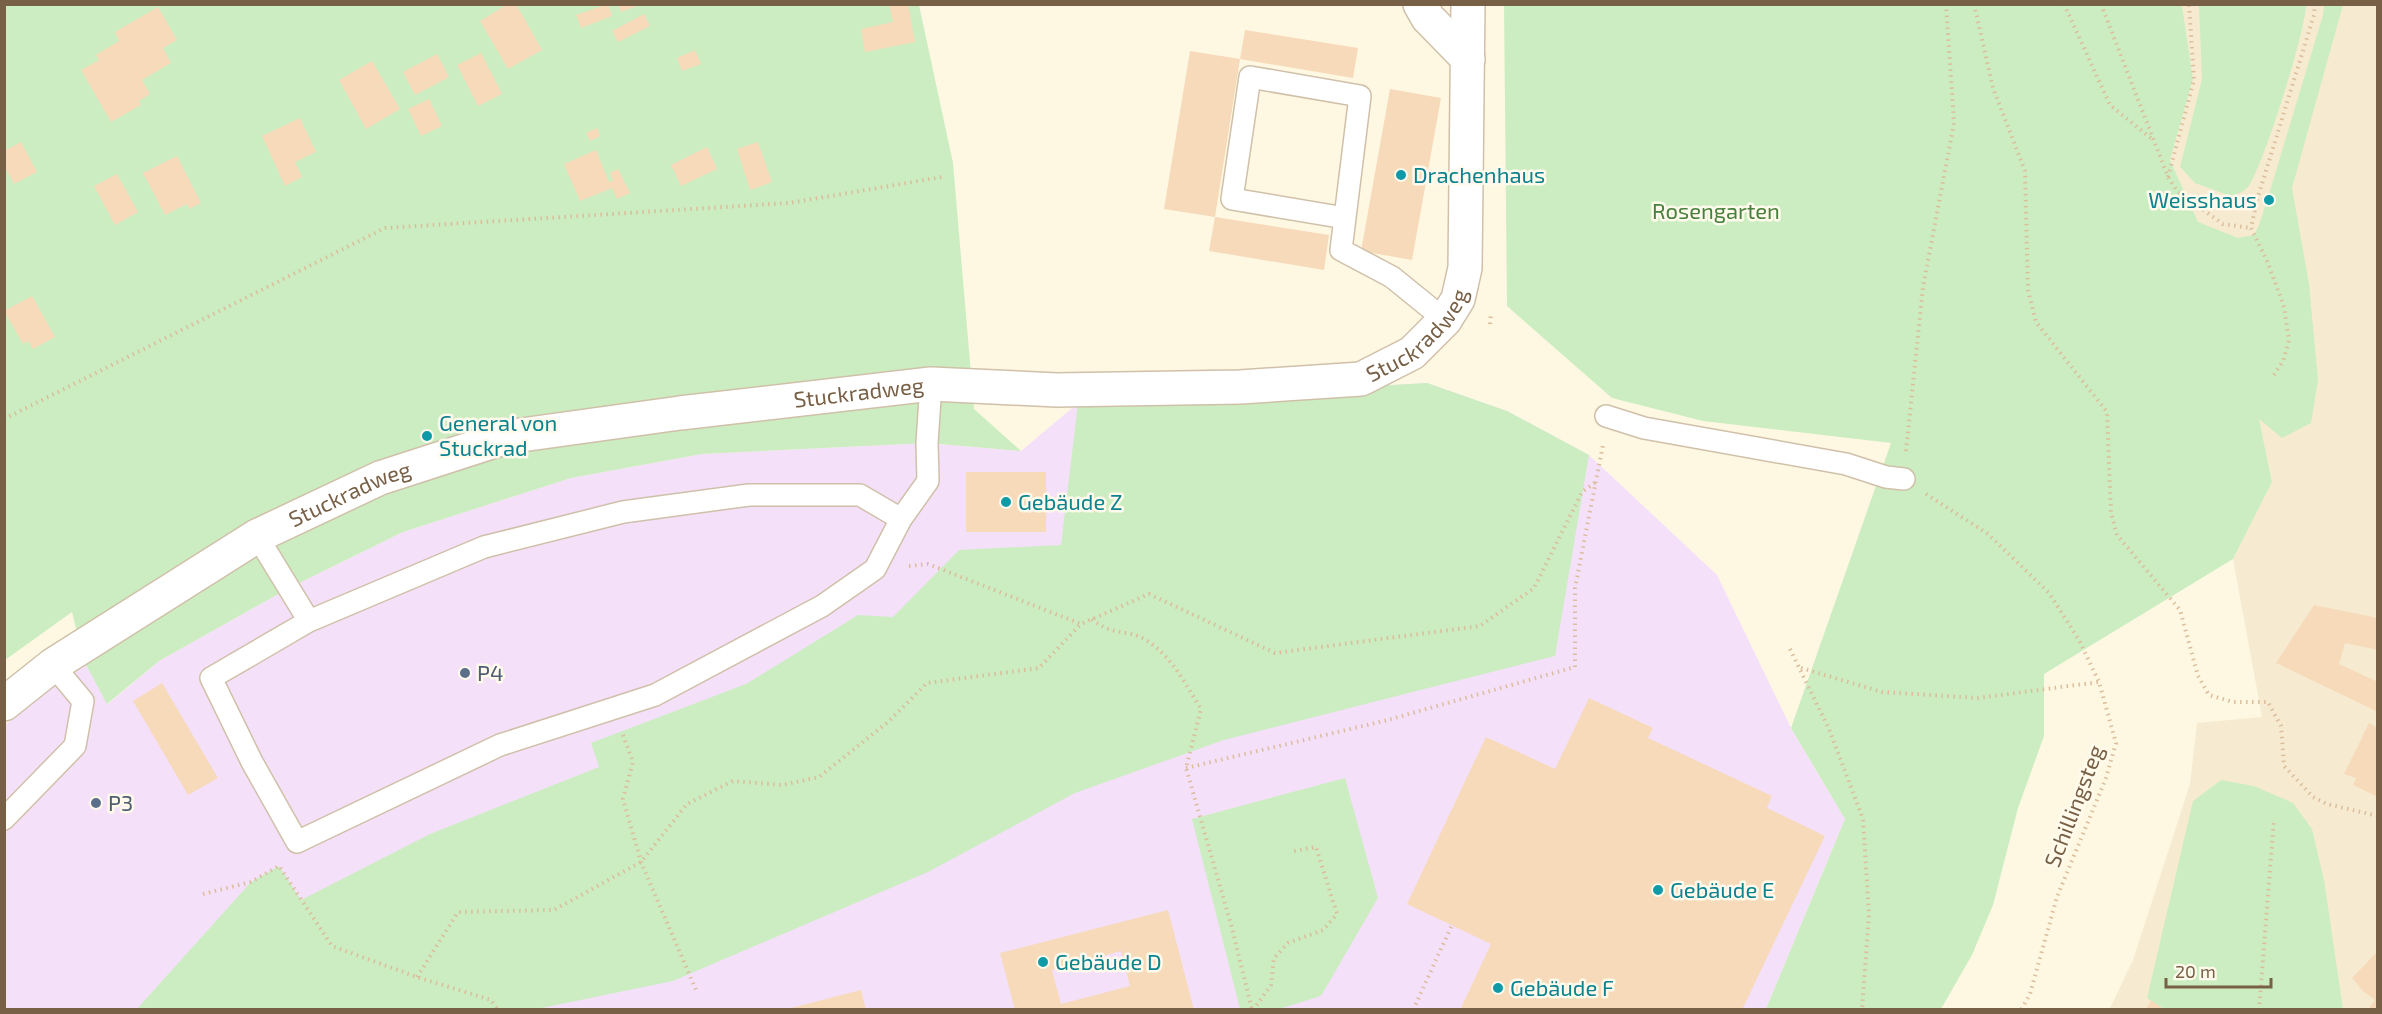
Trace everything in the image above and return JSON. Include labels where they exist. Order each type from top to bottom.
[{"type":"street","points":[[1420,4],[1428,18],[1468,59]]},
{"type":"street","name":"Stuckradweg","points":[[4,704],[53,665],[257,536],[380,478],[507,437],[680,413],[931,384],[1057,390],[1240,387],[1361,379],[1412,353],[1445,320],[1458,299],[1465,267],[1468,4]]},
{"type":"lane","points":[[1345,218],[1232,199],[1250,77],[1360,96],[1345,218],[1341,250],[1392,277],[1445,320]]},
{"type":"lane","points":[[901,519],[860,495],[749,495],[623,512],[484,547],[309,621],[211,678],[252,762],[297,842],[500,745],[666,690],[822,606],[875,568],[901,519],[928,481],[927,443],[931,384]]},
{"type":"lane","points":[[1605,416],[1644,428],[1846,464],[1886,477],[1904,479]]},
{"type":"lane","points":[[257,536],[309,621]]},
{"type":"lane","points":[[4,819],[75,746],[83,701],[53,665]]},
{"type":"path","points":[[1904,479],[1923,287],[1954,123],[1946,4]]},
{"type":"path","points":[[1974,4],[1993,88],[2025,171],[2028,290],[2036,322],[2106,412],[2111,513],[2117,535],[2180,610],[2198,676],[2209,695],[2233,702],[2268,702],[2281,726],[2284,766],[2313,797],[2327,804],[2378,816]]},
{"type":"path","points":[[2064,4],[2109,105],[2154,140]]},
{"type":"path","points":[[2101,4],[2168,177],[2177,191],[2223,224],[2251,228]]},
{"type":"path","points":[[2168,177],[2194,80],[2189,4]]},
{"type":"path","points":[[2274,375],[2283,362],[2289,341],[2284,308],[2268,263],[2251,228],[2257,200],[2314,15],[2315,4]]},
{"type":"path","points":[[4,419],[385,228],[789,203],[942,177]]},
{"type":"path","points":[[1186,768],[1384,722],[1575,667],[1575,588],[1601,459],[1605,416]]},
{"type":"path","name":"Schillingsteg","points":[[1904,479],[1988,534],[2049,593],[2079,640],[2099,682],[2116,743],[2106,778],[2057,897],[2030,994],[2020,1010]]},
{"type":"path","points":[[417,977],[458,912],[554,910],[640,862],[687,804],[733,780],[782,785],[819,777],[888,722],[927,683],[1039,668],[1081,624],[1149,594],[1275,653],[1480,626],[1534,588],[1582,492],[1596,482]]},
{"type":"path","points":[[875,568],[928,564],[1081,624]]},
{"type":"path","points":[[1092,619],[1102,628],[1143,638],[1169,659],[1201,708],[1186,768],[1232,928],[1252,1010]]},
{"type":"path","points":[[1790,649],[1829,729],[1863,819],[1869,914],[1862,1010]]},
{"type":"path","points":[[1800,668],[1882,692],[1978,698],[2099,682]]},
{"type":"path","points":[[614,708],[633,762],[623,799],[640,862],[696,990]]},
{"type":"path","points":[[2259,1010],[2274,819]]},
{"type":"path","points":[[1252,1010],[1270,985],[1274,958],[1288,943],[1323,930],[1336,914],[1316,847],[1294,851]]},
{"type":"path","points":[[203,894],[252,882],[279,866],[332,945],[417,977],[491,1000],[498,1010]]},
{"type":"path","points":[[1413,1010],[1452,925]]},
{"type":"shaded area","points":[[2182,5],[2377,5],[2377,1009],[2109,1010],[2133,960],[2190,784],[2197,723],[2262,717],[2233,559],[2272,482],[2236,309],[2170,160],[2193,79]]},
{"type":"shaded area","points":[[1427,383],[1507,411],[1589,455],[1717,575],[1791,728],[1845,819],[1766,1009],[5,1010],[5,725],[84,661],[108,704],[159,661],[289,588],[403,532],[571,478],[702,454],[927,443],[1021,451],[1078,403]]},
{"type":"green space","points":[[5,5],[919,5],[953,163],[974,409],[1021,451],[927,443],[702,454],[571,478],[403,532],[289,588],[159,661],[107,704],[84,661],[72,612],[5,660]]},
{"type":"green space","name":"Rosengarten","points":[[1504,5],[2182,5],[2193,79],[2170,160],[2198,222],[2238,238],[2254,235],[2261,221],[2323,15],[2324,5],[2343,5],[2292,188],[2309,284],[2318,380],[2311,423],[2282,438],[2259,419],[2272,482],[2233,559],[2044,674],[2044,736],[2018,808],[1993,905],[1972,955],[1941,1009],[1766,1009],[1845,819],[1791,728],[1891,443],[1703,421],[1612,398],[1507,306]]},
{"type":"green space","points":[[2199,5],[2306,5],[2292,68],[2263,154],[2248,187],[2233,197],[2195,183],[2180,167],[2202,79]]},
{"type":"green space","points":[[1427,383],[1507,411],[1589,455],[1555,656],[1224,740],[1075,793],[928,872],[673,981],[537,1009],[136,1010],[251,882],[279,866],[301,900],[430,834],[599,767],[591,743],[746,684],[858,615],[893,617],[959,550],[1061,545],[1078,403]]},
{"type":"green space","points":[[1345,778],[1378,898],[1321,996],[1279,1009],[1240,1009],[1192,819]]},
{"type":"green space","points":[[2221,780],[2254,786],[2293,803],[2312,829],[2324,880],[2343,1009],[2164,1009],[2147,998],[2193,801]]},
{"type":"building","points":[[508,4],[516,4],[542,50],[508,69],[480,21]]},
{"type":"building","points":[[608,4],[612,16],[581,28],[576,15]]},
{"type":"building","points":[[618,4],[640,4],[640,5],[621,12]]},
{"type":"building","points":[[889,4],[908,4],[915,42],[865,52],[861,29],[893,22]]},
{"type":"building","points":[[158,7],[177,40],[163,48],[171,63],[142,80],[150,94],[139,101],[141,105],[111,122],[81,70],[99,60],[96,55],[119,41],[115,32]]},
{"type":"building","points":[[644,14],[650,26],[618,42],[612,31]]},
{"type":"building","points":[[1245,30],[1358,48],[1353,78],[1240,59]]},
{"type":"building","points":[[695,50],[701,64],[682,71],[677,58]]},
{"type":"building","points":[[1190,51],[1240,59],[1215,217],[1164,209]]},
{"type":"building","points":[[481,53],[502,94],[478,106],[457,65]]},
{"type":"building","points":[[437,54],[449,77],[415,95],[403,72]]},
{"type":"building","points":[[372,61],[400,109],[366,129],[339,80]]},
{"type":"building","name":"Drachenhaus","points":[[1390,89],[1441,98],[1412,260],[1361,251]]},
{"type":"building","points":[[429,99],[442,126],[421,136],[408,109]]},
{"type":"building","points":[[300,118],[316,152],[295,162],[302,177],[285,186],[262,136]]},
{"type":"building","points":[[597,128],[600,136],[590,141],[586,133]]},
{"type":"building","points":[[21,142],[37,172],[14,184],[4,165],[4,151]]},
{"type":"building","points":[[758,142],[772,182],[750,190],[737,149]]},
{"type":"building","points":[[707,147],[717,169],[681,186],[671,165]]},
{"type":"building","points":[[596,150],[609,182],[613,181],[610,173],[618,169],[630,193],[617,199],[612,188],[580,201],[564,164]]},
{"type":"building","points":[[177,156],[201,203],[189,209],[187,204],[165,215],[143,173]]},
{"type":"building","points":[[117,174],[138,212],[115,225],[94,186]]},
{"type":"building","points":[[1215,217],[1329,235],[1324,270],[1209,251]]},
{"type":"building","points":[[32,296],[55,337],[33,349],[28,341],[23,344],[4,311]]},
{"type":"building","name":"Gebäude Z","points":[[966,472],[1046,472],[1046,532],[966,532]]},
{"type":"building","points":[[2314,605],[2378,618],[2378,650],[2345,643],[2339,664],[2378,682],[2378,712],[2276,663]]},
{"type":"building","points":[[162,683],[218,778],[188,795],[133,701]]},
{"type":"building","name":"Gebäude E","points":[[1589,698],[1653,728],[1648,738],[1772,796],[1767,808],[1825,836],[1742,1010],[1460,1010],[1491,944],[1407,904],[1486,737],[1555,769]]},
{"type":"building","points":[[2369,723],[2378,728],[2378,797],[2353,785],[2356,778],[2344,774]]},
{"type":"building","name":"Gebäude D","points":[[1168,910],[1194,1010],[1015,1010],[1000,953]],"holes":[[[1121,951],[1130,986],[1061,1004],[1052,970]]]},
{"type":"building","points":[[2378,951],[2378,1010],[2367,1010],[2375,1000],[2352,978]]},
{"type":"building","points":[[861,990],[866,1010],[787,1010],[787,1009]]},
{"type":"building","points":[[2151,1000],[2164,1010],[2146,1010]]},
{"type":"place","name":"Drachenhaus","points":[[1401,175]]},
{"type":"place","name":"Weisshaus","points":[[2269,200]]},
{"type":"place","name":"General von Stuckrad","points":[[427,436]]},
{"type":"place","name":"Gebäude Z","points":[[1006,502]]},
{"type":"place","name":"P4","points":[[465,673]]},
{"type":"place","name":"P3","points":[[96,803]]},
{"type":"place","name":"Gebäude E","points":[[1658,890]]},
{"type":"place","name":"Gebäude D","points":[[1043,962]]},
{"type":"place","name":"Gebäude F","points":[[1498,988]]}]
